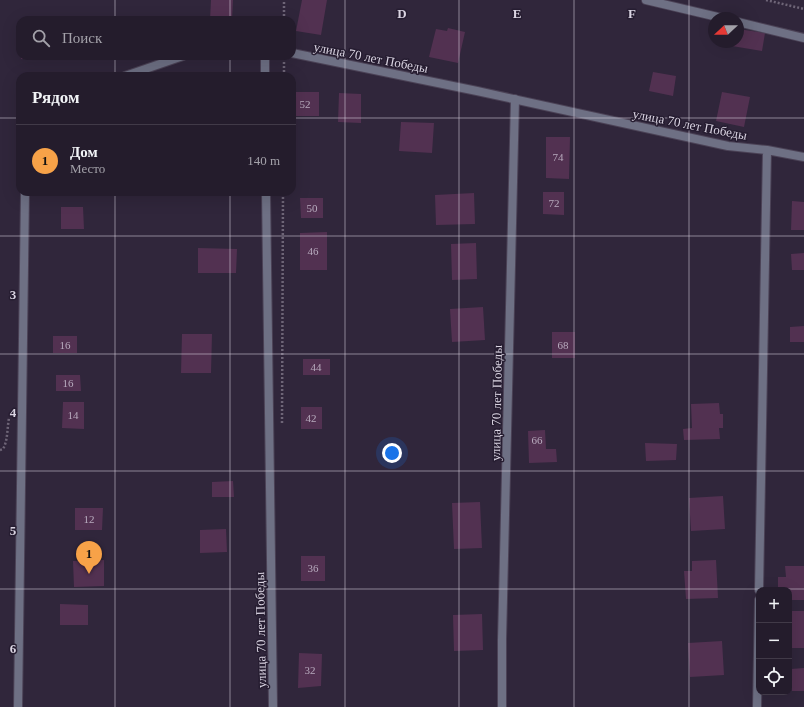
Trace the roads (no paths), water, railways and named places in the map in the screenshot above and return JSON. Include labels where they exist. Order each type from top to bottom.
[{"type":"street","points":[[646,0],[708,15]]},
{"type":"street","points":[[744,23],[804,38]]},
{"type":"street","name":"улица 70 лет Победы","points":[[296,54],[515,99],[728,146],[767,150],[804,157]]},
{"type":"street","points":[[137,72],[171,60]]},
{"type":"street","points":[[265,60],[265,72]]},
{"type":"street","name":"улица 70 лет Победы","points":[[502,707],[502,632],[515,99]]},
{"type":"street","points":[[759,587],[767,150]]},
{"type":"street","points":[[18,707],[25,196]]},
{"type":"street","name":"улица 70 лет Победы","points":[[266,196],[273,707]]},
{"type":"street","points":[[757,707],[759,623]]},
{"type":"place","name":"Дом","points":[[89,574]]}]
